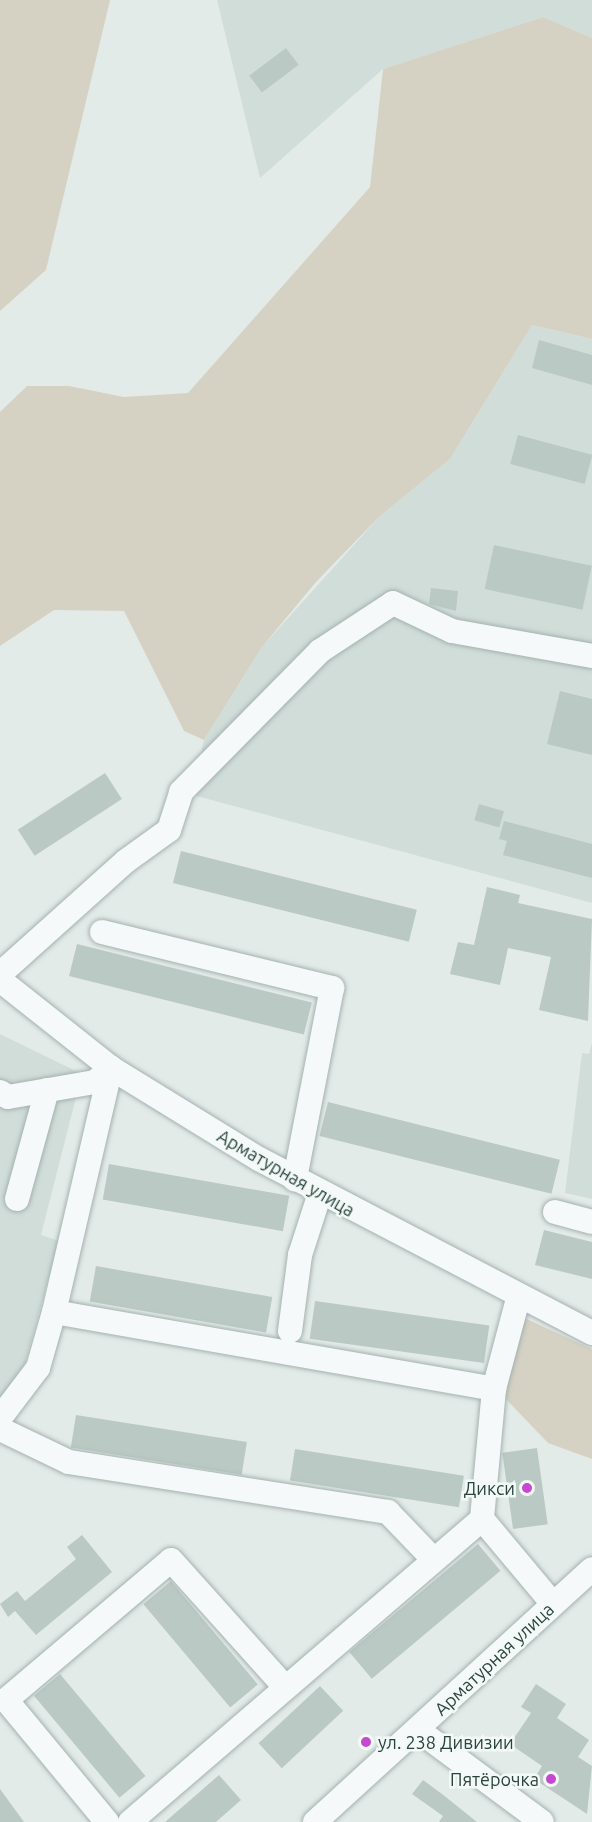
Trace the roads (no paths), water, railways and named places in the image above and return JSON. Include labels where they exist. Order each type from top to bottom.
[{"type":"street","points":[[0,974],[126,861],[169,830],[182,792],[320,651],[393,603],[452,631],[592,656]]},
{"type":"street","points":[[102,932],[332,988],[295,1179]]},
{"type":"street","name":"Арматурная улица","points":[[0,980],[111,1068],[295,1179],[518,1299],[592,1333]]},
{"type":"street","points":[[3,1096],[100,1080],[111,1068]]},
{"type":"street","points":[[0,1418],[38,1368],[54,1312],[111,1068]]},
{"type":"street","points":[[18,1199],[47,1090]]},
{"type":"street","points":[[290,1331],[300,1255],[320,1193]]},
{"type":"street","points":[[555,1212],[592,1222]]},
{"type":"street","points":[[130,1822],[482,1519],[494,1389],[518,1299]]},
{"type":"street","points":[[54,1312],[494,1389]]},
{"type":"street","points":[[0,1429],[69,1462],[388,1512],[434,1560]]},
{"type":"street","points":[[482,1519],[553,1604]]},
{"type":"street","points":[[107,1822],[6,1700],[171,1560],[285,1687]]},
{"type":"street","name":"Арматурная улица","points":[[315,1822],[592,1569]]},
{"type":"street","points":[[418,1730],[542,1822]]},
{"type":"place","name":"Дикси","points":[[527,1488]]},
{"type":"place","name":"ул. 238 Дивизии","points":[[366,1742]]},
{"type":"place","name":"Пятёрочка","points":[[551,1779]]}]
